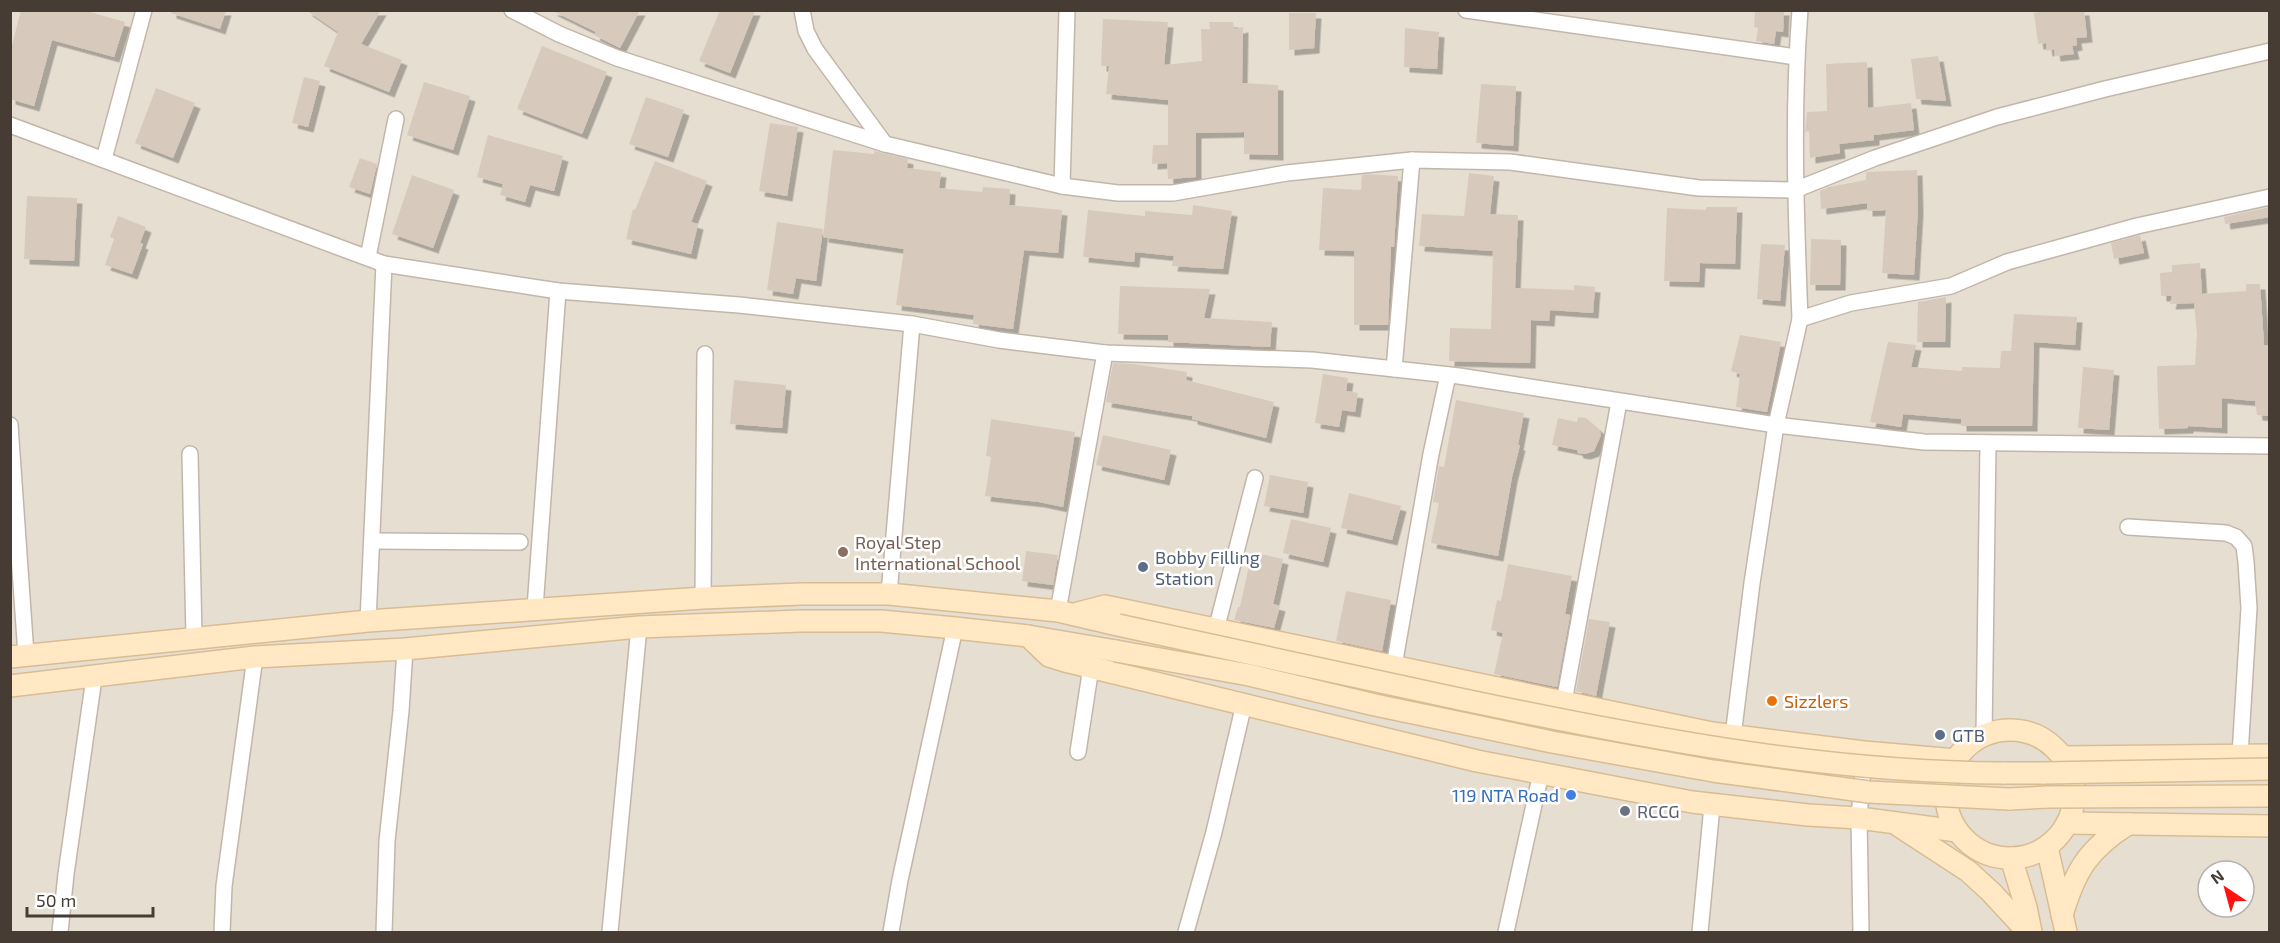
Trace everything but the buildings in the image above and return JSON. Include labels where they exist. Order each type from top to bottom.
[{"type":"main road","points":[[18,656],[194,637],[535,608],[802,594],[889,594],[1066,613],[1561,720],[1727,749],[1848,765],[1983,773],[2270,769]]},
{"type":"main road","points":[[1066,613],[1105,606],[1733,736],[1864,752],[1956,760]]},
{"type":"main road","points":[[10,686],[94,678],[255,657],[405,649],[639,627],[881,621],[1028,636],[1116,651],[1249,675],[1375,705],[1552,742],[1713,771],[1869,792],[2009,799],[2270,796]]},
{"type":"main road","points":[[1028,636],[1049,656],[1477,761],[1712,806],[1859,818],[1957,831]]},
{"type":"main road","points":[[2009,730],[2034,735],[2050,744],[2063,757],[2073,780],[2073,805],[2067,823],[2047,847],[2029,855],[2011,858],[1998,857],[1975,848],[1957,831],[1947,808],[1948,777],[1956,760],[1973,742],[1984,736],[2009,730]]},
{"type":"main road","points":[[2063,757],[2270,755]]},
{"type":"main road","points":[[2067,823],[2270,826]]},
{"type":"main road","points":[[1896,824],[1968,871],[2030,933]]},
{"type":"main road","points":[[2062,915],[2071,886],[2090,855],[2128,824]]},
{"type":"main road","points":[[2047,847],[2062,915]]},
{"type":"main road","points":[[2011,858],[2026,908],[2030,933]]},
{"type":"street","points":[[104,159],[144,10]]},
{"type":"street","points":[[512,10],[560,34],[617,58],[885,144],[1062,186],[1118,194],[1173,193],[1287,173],[1412,160],[1510,162],[1699,188],[1795,190],[1875,158],[1997,117],[2270,51]]},
{"type":"street","points":[[802,10],[806,31],[815,49],[885,144]]},
{"type":"street","points":[[1062,186],[1067,10]]},
{"type":"street","points":[[1466,10],[1796,57]]},
{"type":"street","points":[[1733,736],[1752,583],[1776,425],[1800,319],[1795,190],[1796,57],[1800,10]]},
{"type":"street","points":[[368,257],[396,119]]},
{"type":"street","points":[[10,125],[384,264],[558,291],[739,305],[912,324],[999,340],[1105,353],[1312,360],[1394,369],[1448,375],[1776,425],[1924,442],[2270,446]]},
{"type":"street","points":[[1394,369],[1412,160]]},
{"type":"street","points":[[1800,319],[1851,303],[1950,286],[2007,262],[2126,229],[2270,197]]},
{"type":"street","points":[[368,621],[384,264]]},
{"type":"street","points":[[535,608],[558,291]]},
{"type":"street","points":[[889,594],[912,324]]},
{"type":"street","points":[[1066,613],[1105,353]]},
{"type":"street","points":[[703,598],[705,354]]},
{"type":"street","points":[[1394,666],[1431,454],[1448,375]]},
{"type":"street","points":[[1564,702],[1619,402]]},
{"type":"street","points":[[10,425],[18,656]]},
{"type":"street","points":[[1984,736],[1988,444]]},
{"type":"street","points":[[190,454],[194,637]]},
{"type":"street","points":[[1216,630],[1255,478]]},
{"type":"street","points":[[2128,527],[2226,533],[2236,537],[2244,546],[2249,608],[2240,755]]},
{"type":"street","points":[[372,541],[520,542]]},
{"type":"street","points":[[610,933],[639,627]]},
{"type":"street","points":[[891,933],[900,880],[955,628]]},
{"type":"street","points":[[384,933],[387,841],[401,711],[405,649]]},
{"type":"street","points":[[222,933],[224,886],[255,657]]},
{"type":"street","points":[[1078,752],[1091,667]]},
{"type":"street","points":[[60,933],[66,874],[94,678]]},
{"type":"street","points":[[1186,933],[1214,832],[1244,704]]},
{"type":"street","points":[[1861,933],[1859,818],[1864,752]]},
{"type":"street","points":[[1506,933],[1541,773]]},
{"type":"street","points":[[1700,933],[1712,806]]},
{"type":"shaded area","points":[[10,11],[2269,11],[2269,932],[11,932]]},
{"type":"place","name":"Royal Step International School","points":[[843,552]]},
{"type":"place","name":"Bobby Filling Station","points":[[1143,567]]},
{"type":"place","name":"Sizzlers","points":[[1772,701]]},
{"type":"place","name":"GTB","points":[[1940,735]]},
{"type":"place","name":"119 NTA Road","points":[[1571,795]]},
{"type":"place","name":"RCCG","points":[[1625,811]]}]
